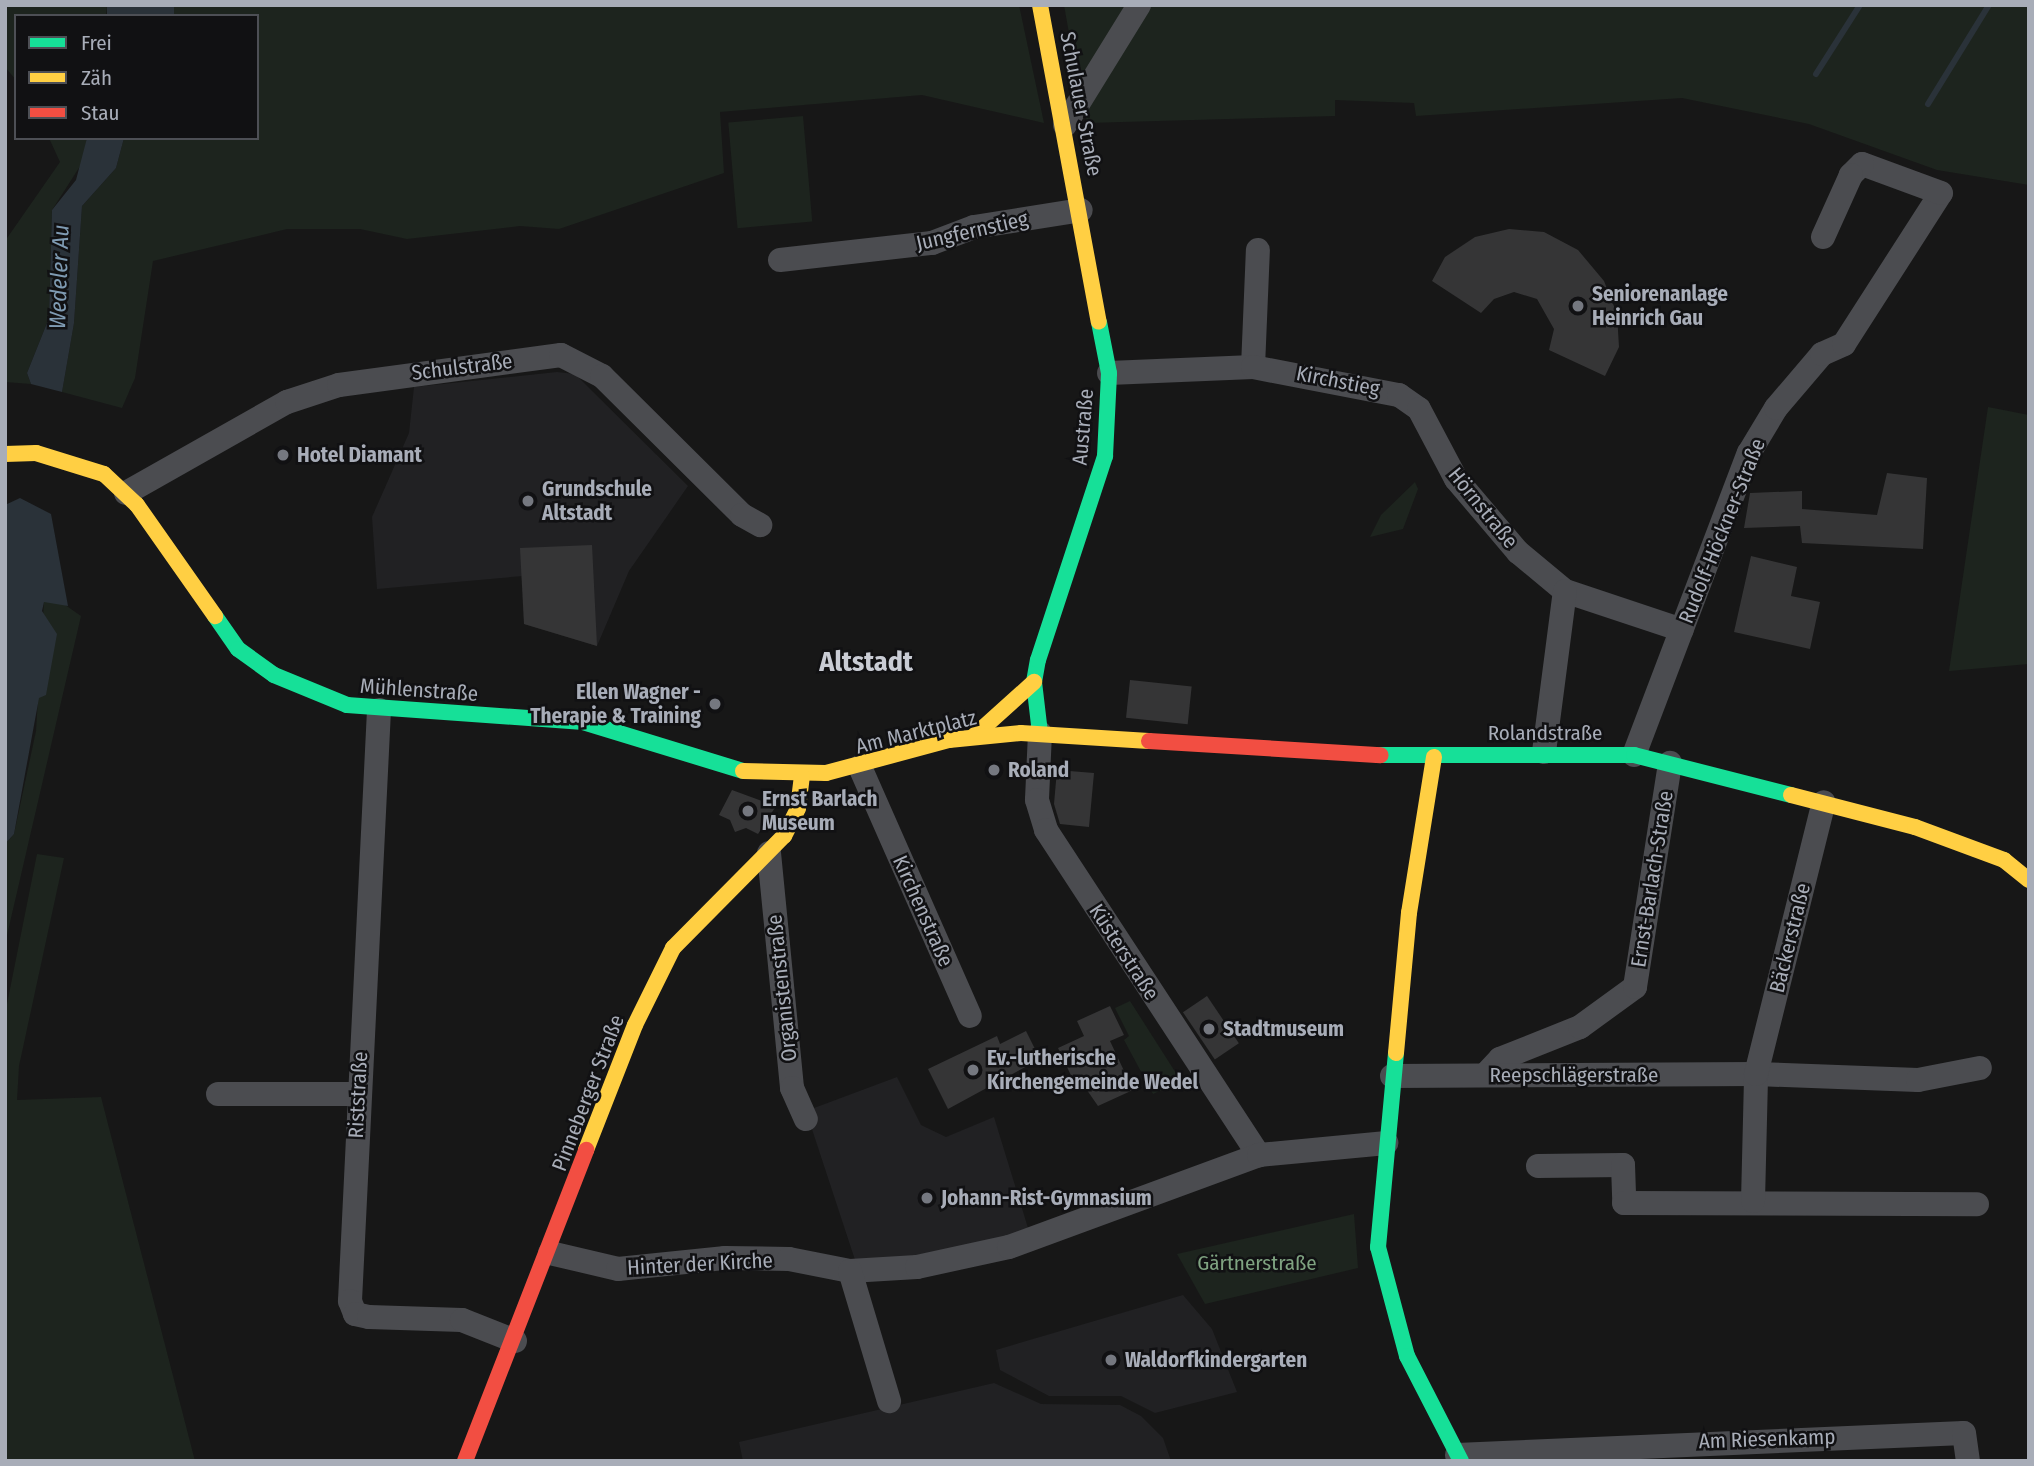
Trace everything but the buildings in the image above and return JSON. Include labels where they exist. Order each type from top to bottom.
[{"type":"main road","name":"Schulauer Straße","points":[[1040,5],[1081,210]]},
{"type":"main road","name":"Austraße","points":[[1040,733],[1034,682],[1105,456],[1109,373],[1081,210]]},
{"type":"main road","name":"Mühlenstraße","points":[[5,454],[36,453],[78,463],[104,474],[126,493],[238,649],[302,689],[379,710],[583,722],[747,772],[802,776]]},
{"type":"main road","points":[[974,736],[1034,682]]},
{"type":"main road","name":"Rolandstraße","points":[[1040,733],[1434,757],[1544,752],[1634,755],[1824,802],[2004,860],[2029,880]]},
{"type":"main road","name":"Am Marktplatz","points":[[802,776],[860,767],[974,736],[1040,733]]},
{"type":"main road","points":[[1434,757],[1392,1076],[1380,1144],[1378,1247],[1390,1300],[1415,1375],[1459,1458]]},
{"type":"main road","name":"Pinneberger Straße","points":[[465,1461],[550,1253],[635,1025],[673,948],[716,899],[768,853],[794,818],[802,776]]},
{"type":"street","points":[[1065,125],[1139,5]]},
{"type":"street","name":"Rudolf-Höckner-Straße","points":[[1634,755],[1756,442],[1822,354],[1844,344],[1941,193],[1862,164],[1851,175],[1824,237]]},
{"type":"street","name":"Jungfernstieg","points":[[780,260],[932,243],[974,227],[1081,210]]},
{"type":"street","points":[[1253,367],[1258,250]]},
{"type":"street","name":"Schulstraße","points":[[126,493],[287,402],[339,385],[561,355],[602,376],[742,515],[760,525]]},
{"type":"street","name":"Kirchstieg","points":[[1109,373],[1253,367],[1377,386],[1419,409]]},
{"type":"street","name":"Hörnstraße","points":[[1419,409],[1478,509],[1518,552],[1565,591],[1682,630]]},
{"type":"street","points":[[1544,752],[1565,591]]},
{"type":"street","name":"Riststraße","points":[[379,710],[357,1094],[350,1301],[355,1314],[462,1320],[515,1341]]},
{"type":"street","name":"Küsterstraße","points":[[1040,733],[1037,800],[1046,830],[1254,1157]]},
{"type":"street","name":"Ernst-Barlach-Straße","points":[[1485,1075],[1500,1059],[1580,1027],[1635,987],[1670,763]]},
{"type":"street","name":"Kirchenstraße","points":[[860,767],[970,1016]]},
{"type":"street","name":"Bäckerstraße","points":[[1756,1074],[1824,802]]},
{"type":"street","name":"Organistenstraße","points":[[768,853],[792,1088],[806,1119]]},
{"type":"street","name":"Reepschlägerstraße","points":[[1392,1076],[1756,1074],[1918,1080],[1980,1068]]},
{"type":"street","points":[[1753,1201],[1756,1074]]},
{"type":"street","points":[[218,1094],[357,1094]]},
{"type":"street","name":"Hinter der Kirche","points":[[550,1253],[618,1269],[725,1258],[789,1259],[850,1271],[917,1267],[1009,1247],[1254,1157],[1380,1144]]},
{"type":"street","points":[[1538,1166],[1623,1165],[1624,1203],[1753,1201],[1977,1204]]},
{"type":"street","points":[[850,1271],[889,1401]]},
{"type":"street","name":"Am Riesenkamp","points":[[1459,1458],[1964,1433],[1969,1461]]},
{"type":"shaded area","name":"Grundschule Altstadt","points":[[557,372],[575,374],[688,486],[629,571],[597,646],[524,624],[523,576],[377,589],[372,517],[409,433],[414,387]]},
{"type":"shaded area","name":"Johann-Rist-Gymnasium","points":[[897,1077],[921,1125],[946,1137],[994,1117],[1028,1228],[1008,1238],[857,1266],[806,1111]]},
{"type":"shaded area","name":"Waldorfkindergarten","points":[[1183,1295],[1212,1329],[1237,1392],[1155,1413],[1121,1396],[1049,1396],[1000,1370],[996,1350]]},
{"type":"shaded area","points":[[994,1383],[1041,1404],[1120,1405],[1141,1416],[1163,1438],[1171,1461],[743,1461],[739,1442]]},
{"type":"green space","points":[[5,5],[107,5],[106,14],[14,14],[14,78],[5,67]]},
{"type":"green space","points":[[174,5],[1019,5],[1044,123],[922,95],[720,112],[724,173],[559,229],[520,226],[407,239],[360,229],[287,229],[153,261],[135,378],[122,408],[62,392],[74,323],[82,206],[116,168],[123,140],[259,140],[259,14],[167,14]]},
{"type":"green space","points":[[1064,5],[1131,5],[1079,90]]},
{"type":"green space","points":[[1149,5],[2029,5],[2029,185],[1937,170],[1809,124],[1682,98],[1416,116],[1414,103],[1335,100],[1335,116],[1087,123],[1084,106]]},
{"type":"green space","points":[[803,116],[812,222],[738,228],[728,123]]},
{"type":"green space","points":[[50,140],[87,140],[84,160],[52,210],[49,318],[27,373],[31,384],[5,382],[5,241],[60,162]]},
{"type":"green space","points":[[1988,407],[2029,415],[2029,664],[1949,671]]},
{"type":"green space","points":[[1415,482],[1418,489],[1403,529],[1370,537],[1381,515]]},
{"type":"green space","points":[[58,600],[81,616],[5,944],[5,844],[14,834],[36,731],[44,601]]},
{"type":"green space","points":[[37,854],[64,858],[19,1066],[17,1100],[101,1097],[195,1461],[5,1461],[5,1014]]},
{"type":"green space","points":[[1130,1001],[1181,1081],[1153,1094],[1124,1040],[1129,1036],[1115,1008]]},
{"type":"green space","name":"Gärtnerstraße","points":[[1354,1214],[1358,1268],[1205,1304],[1177,1254]]},
{"type":"water","points":[[107,5],[174,5],[174,14],[107,14]]},
{"type":"water","name":"Wedeler Au","points":[[86,140],[123,140],[116,168],[82,206],[74,323],[62,392],[31,384],[27,373],[49,318],[52,210],[76,180]]},
{"type":"water","points":[[20,498],[51,514],[68,606],[44,602],[42,611],[57,634],[46,695],[39,698],[14,834],[5,844],[5,505]]},
{"type":"waterway","points":[[1816,74],[1860,5]]},
{"type":"waterway","points":[[1928,104],[1989,5]]},
{"type":"traffic: fast","points":[[1040,733],[1034,682],[1038,660],[1105,456],[1109,373],[1099,322]]},
{"type":"traffic: fast","points":[[215,616],[238,649],[274,675],[347,705],[583,722],[743,771]]},
{"type":"traffic: fast","points":[[1381,755],[1634,755],[1791,795]]},
{"type":"traffic: fast","points":[[1396,1053],[1378,1247],[1407,1356],[1461,1461]]},
{"type":"traffic: slow","points":[[1040,5],[1099,322]]},
{"type":"traffic: slow","points":[[5,454],[36,453],[104,474],[137,505],[215,616]]},
{"type":"traffic: slow","points":[[974,736],[1034,682]]},
{"type":"traffic: slow","points":[[743,771],[826,773],[949,740],[1021,733],[1149,741]]},
{"type":"traffic: slow","points":[[1396,1053],[1409,913],[1434,757]]},
{"type":"traffic: slow","points":[[586,1150],[635,1025],[673,948],[784,836],[798,808],[802,776]]},
{"type":"traffic: slow","points":[[1791,795],[1915,827],[2004,860],[2029,880]]},
{"type":"traffic: jam","points":[[1149,741],[1381,755]]},
{"type":"traffic: jam","points":[[465,1461],[586,1150]]},
{"type":"place","name":"Seniorenanlage Heinrich Gau","points":[[1578,306]]},
{"type":"place","name":"Hotel Diamant","points":[[283,455]]},
{"type":"place","name":"Grundschule Altstadt","points":[[528,501]]},
{"type":"place","name":"Ellen Wagner - Therapie & Training","points":[[715,704]]},
{"type":"place","name":"Roland","points":[[994,770]]},
{"type":"place","name":"Ernst Barlach Museum","points":[[748,811]]},
{"type":"place","name":"Stadtmuseum","points":[[1209,1029]]},
{"type":"place","name":"Ev.-lutherische Kirchengemeinde Wedel","points":[[973,1070]]},
{"type":"place","name":"Johann-Rist-Gymnasium","points":[[927,1198]]},
{"type":"place","name":"Waldorfkindergarten","points":[[1111,1360]]},
{"type":"district","name":"Altstadt","points":[[866,662]]}]
